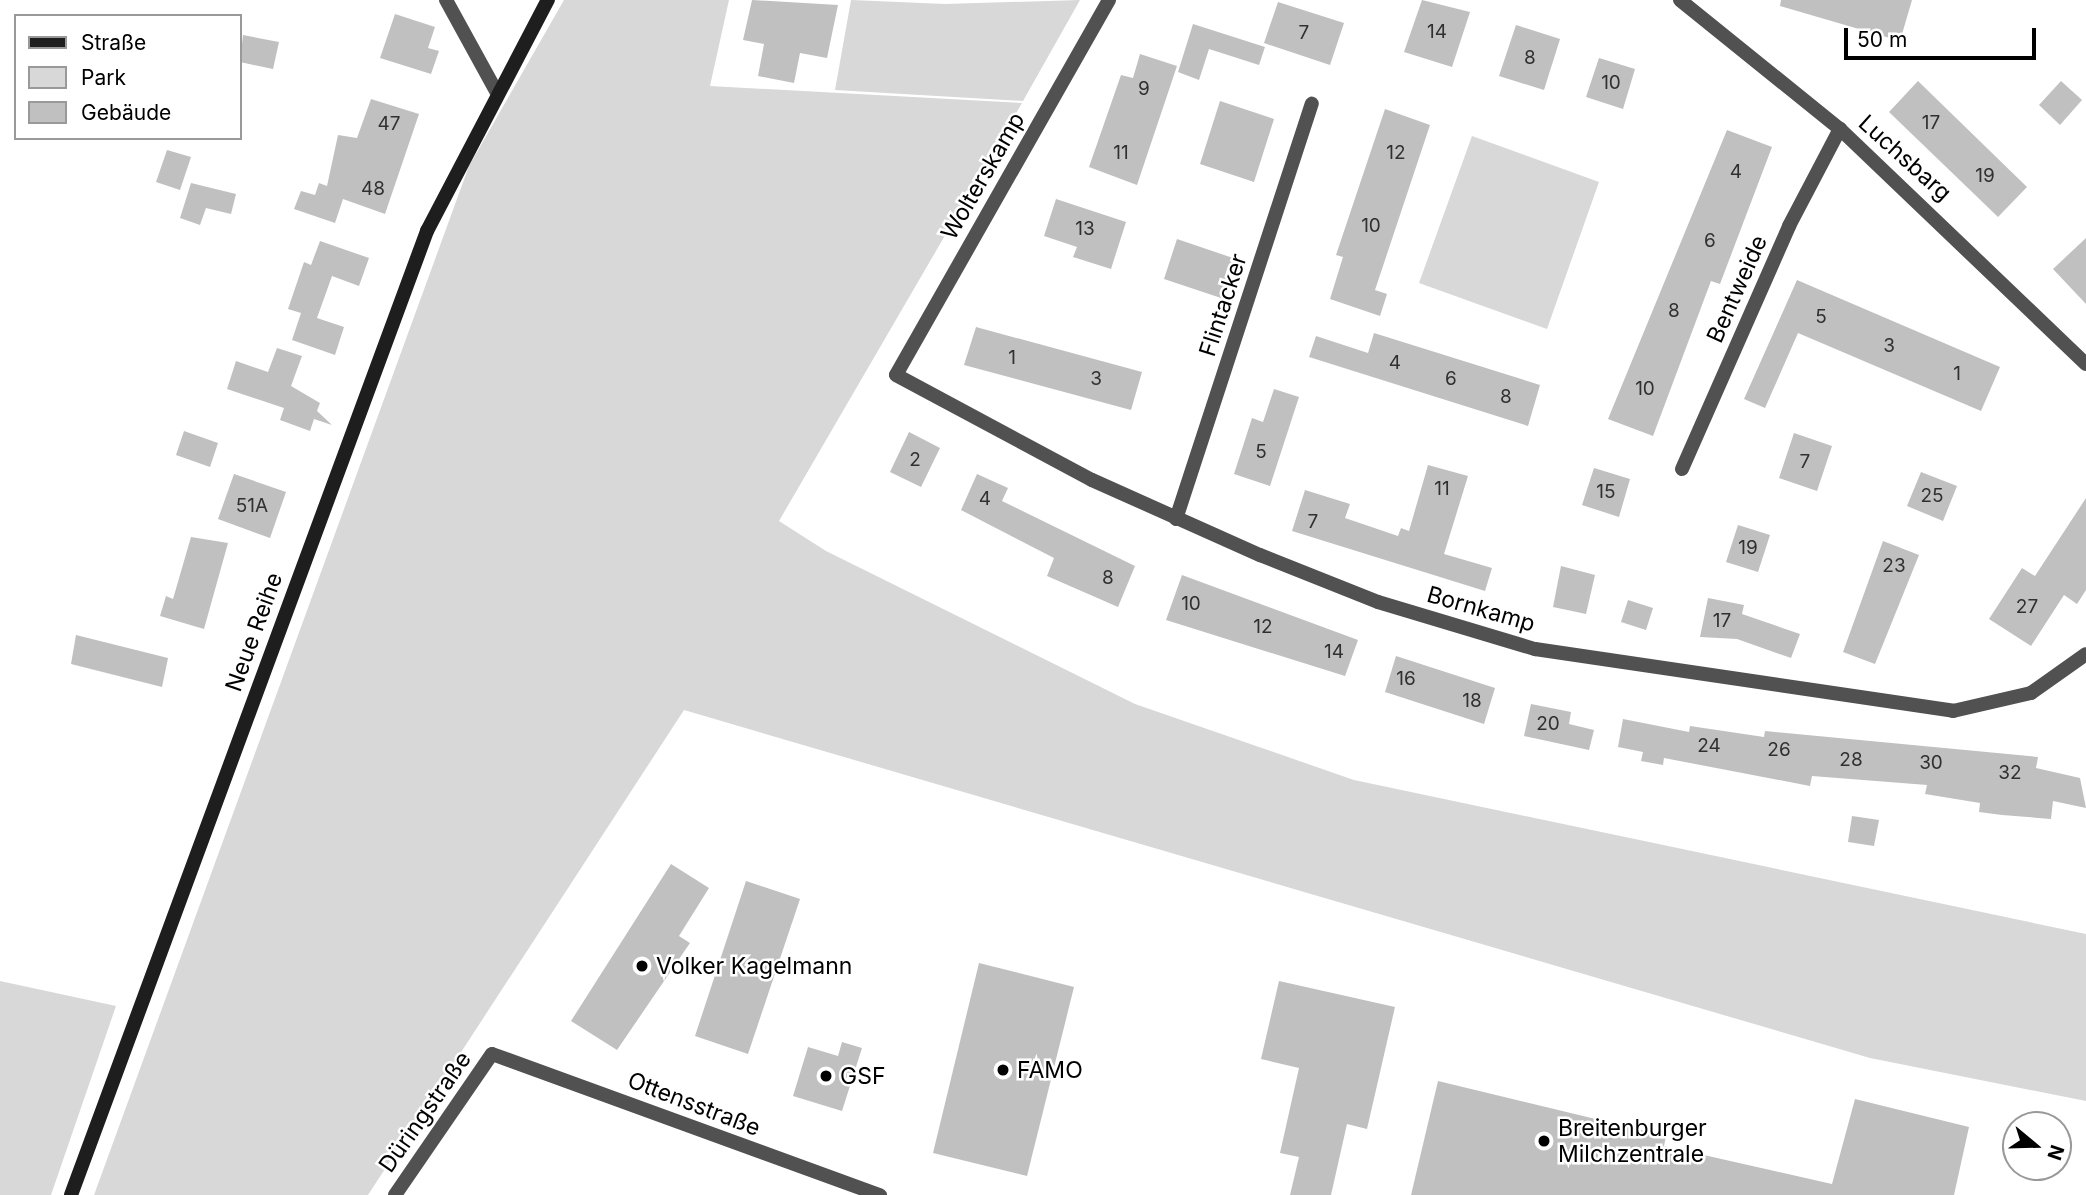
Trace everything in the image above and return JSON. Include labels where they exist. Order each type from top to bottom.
[{"type":"street","points":[[446,0],[496,92]]},
{"type":"street","name":"Neue Reihe","points":[[71,1195],[427,231],[496,92],[548,0]]},
{"type":"street","name":"Wolterskamp","points":[[896,375],[1109,0]]},
{"type":"street","name":"Luchsbarg","points":[[1680,0],[1840,129],[2086,364]]},
{"type":"street","name":"Flintacker","points":[[1176,519],[1312,104]]},
{"type":"street","name":"Bentweide","points":[[1682,470],[1789,226],[1840,129]]},
{"type":"street","name":"Bornkamp","points":[[896,375],[1176,519],[1318,579],[1437,620],[1535,649],[1716,681],[1922,710],[1965,710],[2031,693],[2086,654]]},
{"type":"street","name":"Düringstraße","points":[[395,1195],[492,1054]]},
{"type":"street","name":"Ottensstraße","points":[[492,1054],[880,1195]]},
{"type":"green space","points":[[564,0],[729,0],[710,86],[1022,103],[779,521],[826,551],[1135,704],[1354,780],[2086,934],[2086,1101],[1870,1058],[684,710],[368,1195],[94,1195],[469,166]]},
{"type":"green space","points":[[851,0],[945,4],[1080,0],[1023,101],[835,90]]},
{"type":"green space","points":[[1472,136],[1599,182],[1547,329],[1419,283]]},
{"type":"green space","points":[[0,981],[116,1006],[51,1195],[0,1195]]},
{"type":"building","points":[[752,0],[838,5],[827,58],[800,53],[794,83],[758,76],[764,44],[743,40]]},
{"type":"building","points":[[1422,0],[1470,12],[1452,67],[1404,52]]},
{"type":"building","points":[[1781,0],[1912,0],[1900,41],[1780,6]]},
{"type":"building","points":[[1278,2],[1344,23],[1330,65],[1264,43]]},
{"type":"building","points":[[395,14],[435,27],[428,48],[439,51],[431,74],[380,58]]},
{"type":"building","points":[[1193,24],[1265,47],[1259,65],[1209,49],[1199,80],[1178,72]]},
{"type":"building","points":[[1516,25],[1560,39],[1544,90],[1499,76]]},
{"type":"building","points":[[243,35],[279,42],[273,69],[242,62]]},
{"type":"building","points":[[1140,54],[1177,66],[1137,185],[1089,167],[1121,75],[1133,78]]},
{"type":"building","points":[[1599,58],[1635,69],[1623,109],[1586,97]]},
{"type":"building","points":[[1918,81],[2027,187],[1998,217],[1889,112]]},
{"type":"building","points":[[2061,81],[2082,100],[2060,125],[2039,105]]},
{"type":"building","points":[[371,99],[419,114],[385,214],[343,199],[335,223],[294,209],[301,191],[315,195],[319,183],[327,186],[338,135],[357,138]]},
{"type":"building","points":[[1220,101],[1274,119],[1254,182],[1200,164]]},
{"type":"building","points":[[1385,109],[1430,125],[1375,290],[1387,294],[1380,316],[1330,299],[1343,257],[1336,255]]},
{"type":"building","points":[[1727,130],[1772,147],[1720,284],[1711,281],[1653,436],[1608,419]]},
{"type":"building","points":[[167,150],[191,157],[180,190],[156,182]]},
{"type":"building","points":[[191,183],[236,194],[231,214],[206,208],[200,225],[180,218]]},
{"type":"building","points":[[1056,199],[1126,222],[1111,269],[1073,257],[1077,247],[1044,236]]},
{"type":"building","points":[[2086,238],[2086,304],[2053,269]]},
{"type":"building","points":[[1177,239],[1233,258],[1221,298],[1164,279]]},
{"type":"building","points":[[320,241],[369,258],[359,286],[332,276],[317,318],[344,327],[335,355],[292,340],[301,313],[288,309],[304,262],[311,265]]},
{"type":"building","points":[[1797,280],[2000,367],[1981,411],[1798,333],[1765,408],[1744,399]]},
{"type":"building","points":[[976,327],[1142,372],[1131,410],[964,365]]},
{"type":"building","points":[[1374,333],[1540,385],[1528,426],[1309,357],[1316,336],[1368,353]]},
{"type":"building","points":[[277,348],[302,356],[291,386],[320,403],[317,411],[332,425],[314,419],[310,431],[280,420],[284,408],[227,389],[236,361],[268,372]]},
{"type":"building","points":[[1274,389],[1299,397],[1270,486],[1234,474],[1252,418],[1263,422]]},
{"type":"building","points":[[184,431],[218,443],[210,467],[176,455]]},
{"type":"building","points":[[909,432],[940,448],[921,487],[890,472]]},
{"type":"building","points":[[1794,433],[1832,446],[1817,491],[1779,478]]},
{"type":"building","points":[[1428,465],[1468,476],[1444,554],[1492,568],[1485,591],[1292,531],[1305,490],[1350,504],[1345,518],[1398,536],[1401,528],[1409,531]]},
{"type":"building","points":[[1594,468],[1630,479],[1619,517],[1582,505]]},
{"type":"building","points":[[1921,472],[1957,486],[1943,521],[1907,506]]},
{"type":"building","points":[[234,474],[286,492],[270,538],[218,519]]},
{"type":"building","points":[[977,474],[1008,488],[1002,501],[1135,566],[1118,607],[1047,576],[1054,558],[961,510]]},
{"type":"building","points":[[2086,498],[2086,590],[2077,604],[2064,595],[2031,646],[1989,619],[2022,568],[2035,576]]},
{"type":"building","points":[[1738,525],[1770,535],[1758,572],[1726,562]]},
{"type":"building","points":[[191,537],[228,543],[204,629],[160,616],[166,596],[173,599]]},
{"type":"building","points":[[1883,541],[1919,555],[1875,664],[1843,652]]},
{"type":"building","points":[[1561,566],[1595,575],[1586,614],[1553,607]]},
{"type":"building","points":[[1182,575],[1358,640],[1345,676],[1166,620]]},
{"type":"building","points":[[1708,598],[1744,605],[1742,614],[1800,634],[1791,658],[1737,639],[1700,637]]},
{"type":"building","points":[[1628,600],[1653,608],[1646,630],[1621,622]]},
{"type":"building","points":[[76,635],[168,658],[162,687],[71,664]]},
{"type":"building","points":[[1396,656],[1495,688],[1484,724],[1385,692]]},
{"type":"building","points":[[1531,704],[1571,712],[1569,724],[1594,730],[1589,750],[1524,736]]},
{"type":"building","points":[[1623,719],[1689,732],[1690,726],[1764,737],[1765,731],[2038,757],[2036,768],[2080,778],[2086,808],[2053,801],[2051,819],[2002,815],[1979,812],[1980,803],[1925,794],[1927,785],[1812,776],[1810,786],[1664,758],[1663,765],[1641,761],[1643,752],[1618,747]]},
{"type":"building","points":[[1852,816],[1879,820],[1874,846],[1848,842]]},
{"type":"building","name":"Volker Kagelmann","points":[[671,864],[709,888],[679,936],[690,943],[617,1050],[571,1021]]},
{"type":"building","points":[[746,881],[800,899],[748,1054],[695,1036]]},
{"type":"building","name":"FAMO","points":[[979,963],[1074,987],[1027,1176],[933,1153]]},
{"type":"building","points":[[1279,981],[1395,1007],[1367,1129],[1347,1124],[1331,1195],[1290,1195],[1299,1157],[1280,1153],[1299,1068],[1261,1059]]},
{"type":"building","name":"GSF","points":[[842,1042],[862,1048],[842,1111],[793,1096],[808,1047],[838,1056]]},
{"type":"building","name":"Breitenburger Milchzentrale","points":[[1438,1081],[1666,1136],[1664,1146],[1832,1184],[1855,1099],[1969,1127],[1954,1195],[1411,1195]]},
{"type":"place","name":"Volker Kagelmann","points":[[642,966]]},
{"type":"place","name":"FAMO","points":[[1003,1070]]},
{"type":"place","name":"GSF","points":[[826,1076]]},
{"type":"place","name":"Breitenburger Milchzentrale","points":[[1544,1141]]}]
